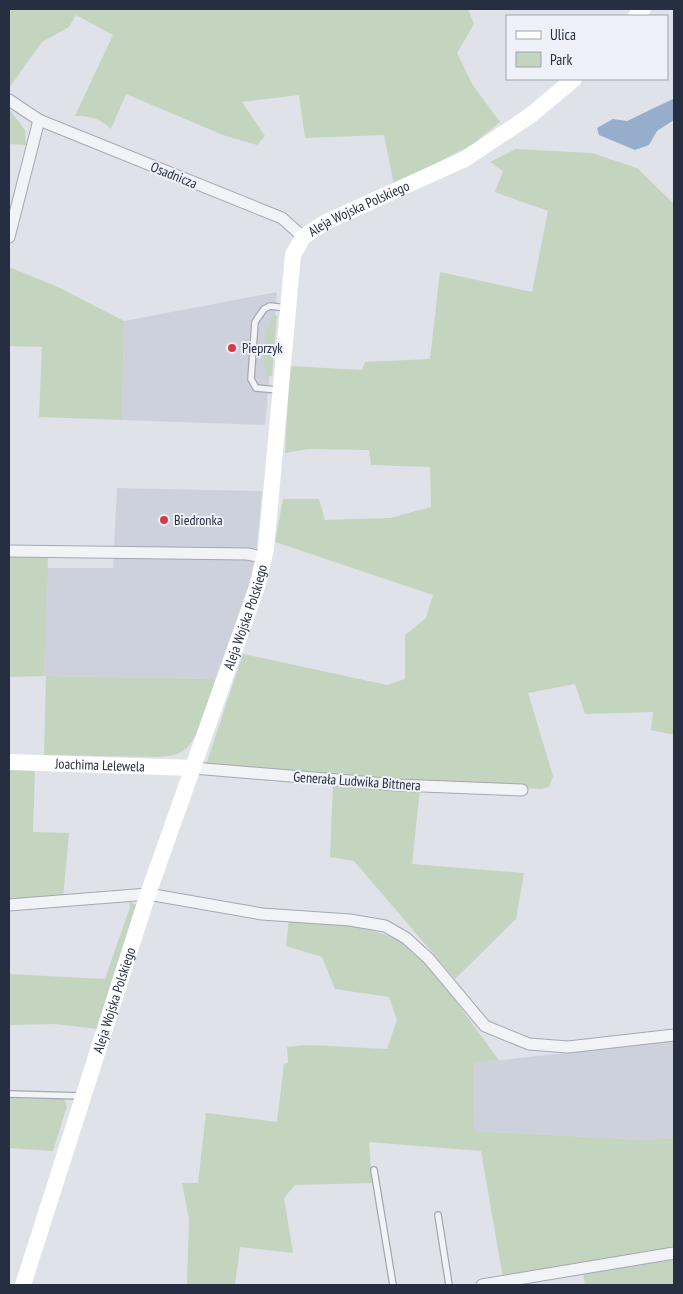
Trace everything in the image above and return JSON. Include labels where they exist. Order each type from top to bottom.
[{"type":"street","name":"Aleja Wojska Polskiego","points":[[23,1285],[148,894],[257,587],[264,557],[293,255],[304,237],[326,222],[465,159],[532,115],[573,80]]},
{"type":"street","name":"Osadnicza","points":[[9,100],[39,120],[282,218],[304,237]]},
{"type":"street","points":[[9,237],[39,120]]},
{"type":"street","points":[[9,552],[247,554],[264,557]]},
{"type":"street","name":"Joachima Lelewela","points":[[9,762],[193,768]]},
{"type":"street","name":"Generała Ludwika Bittnera","points":[[193,768],[398,784],[522,790]]},
{"type":"street","points":[[9,905],[148,894],[262,914],[350,920],[386,926],[406,938],[429,959],[485,1026],[529,1044],[568,1047],[674,1035]]},
{"type":"street","points":[[482,1285],[674,1253]]},
{"type":"lane","points":[[280,390],[256,388],[251,379],[255,322],[264,308],[270,306],[288,308]]},
{"type":"lane","points":[[9,1094],[84,1096]]},
{"type":"lane","points":[[374,1170],[392,1285]]},
{"type":"lane","points":[[438,1215],[449,1285]]},
{"type":"shaded area","points":[[277,292],[265,425],[122,420],[124,321]]},
{"type":"shaded area","points":[[117,488],[262,491],[257,545],[250,587],[216,679],[44,676],[47,568],[113,568]]},
{"type":"shaded area","points":[[674,1041],[674,1138],[644,1140],[474,1131],[473,1063]]},
{"type":"green space","points":[[9,9],[468,9],[474,24],[457,53],[472,84],[500,122],[473,144],[394,185],[384,135],[305,138],[299,95],[242,102],[265,136],[257,145],[223,135],[126,94],[111,129],[103,122],[94,118],[75,116],[113,35],[76,15],[69,27],[42,42],[9,88]]},
{"type":"green space","points":[[9,109],[25,130],[26,145],[9,144]]},
{"type":"green space","points":[[516,149],[592,153],[637,168],[674,204],[674,735],[651,730],[653,712],[585,714],[575,684],[528,693],[553,776],[549,787],[541,789],[205,768],[243,654],[387,685],[405,679],[405,635],[426,618],[433,595],[275,542],[283,499],[319,499],[325,520],[390,518],[431,507],[430,467],[371,465],[369,450],[309,449],[285,453],[290,366],[362,370],[365,362],[430,359],[440,272],[532,292],[548,211],[495,192],[503,171],[490,162]]},
{"type":"green space","points":[[9,267],[58,287],[124,321],[122,420],[39,417],[42,347],[9,346]]},
{"type":"green space","points":[[274,315],[277,316],[272,376],[267,376],[264,363],[264,345],[268,326]]},
{"type":"green space","points":[[9,555],[48,555],[44,676],[9,677]]},
{"type":"green space","points":[[46,676],[216,679],[194,738],[184,750],[178,753],[158,757],[44,755]]},
{"type":"green space","points":[[9,769],[35,770],[33,832],[69,833],[63,898],[9,902]]},
{"type":"green space","points":[[333,785],[420,789],[412,864],[524,873],[516,919],[455,979],[354,861],[330,857]]},
{"type":"green space","points":[[129,902],[140,906],[98,1029],[54,1024],[9,1025],[9,974],[105,979],[130,907]]},
{"type":"green space","points":[[289,919],[345,925],[386,935],[398,940],[423,961],[451,995],[499,1060],[473,1063],[474,1131],[644,1140],[674,1138],[674,1285],[585,1285],[581,1262],[503,1278],[481,1151],[369,1142],[372,1183],[295,1185],[284,1198],[293,1253],[240,1247],[235,1285],[187,1285],[189,1219],[182,1183],[198,1183],[206,1113],[277,1122],[284,1064],[288,1063],[287,1047],[309,1045],[387,1049],[397,1020],[389,997],[335,989],[322,957],[286,946]]},
{"type":"green space","points":[[9,1098],[64,1099],[67,1106],[53,1151],[9,1148]]},
{"type":"water","points":[[673,99],[674,120],[657,131],[649,145],[635,150],[599,135],[597,128],[613,119],[627,121]]},
{"type":"place","name":"Pieprzyk","points":[[232,348]]},
{"type":"place","name":"Biedronka","points":[[164,520]]}]
